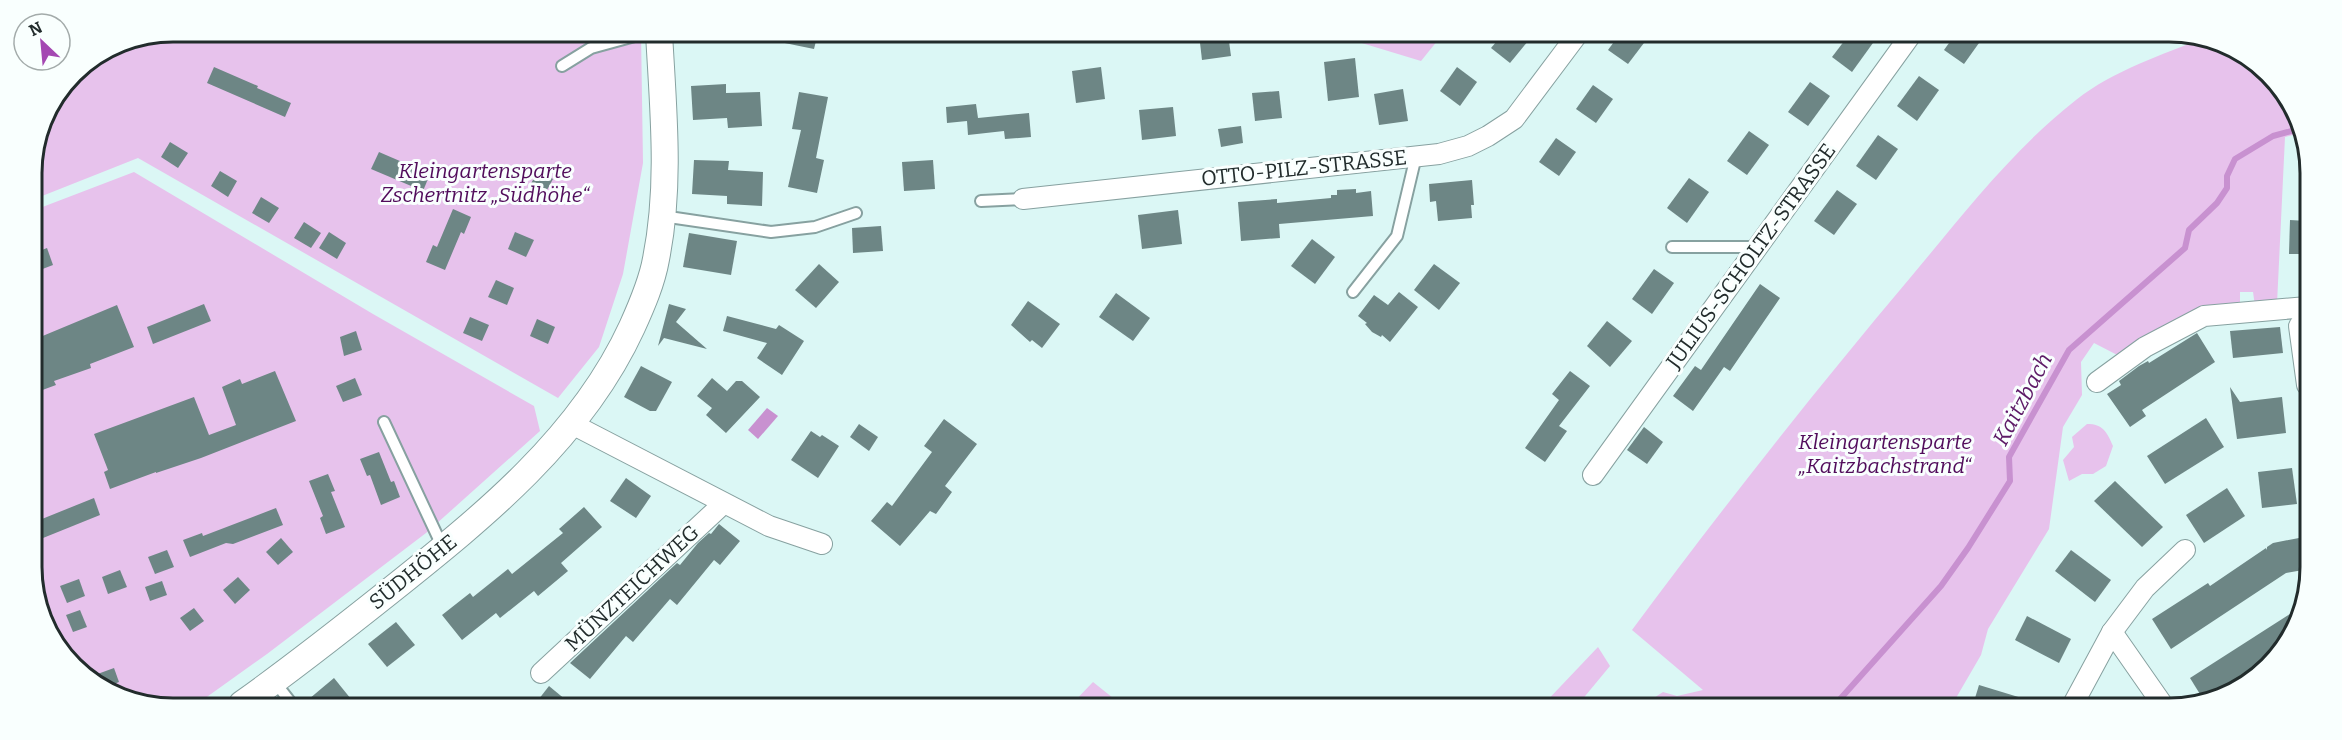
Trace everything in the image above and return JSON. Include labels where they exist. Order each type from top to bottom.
[{"type":"street","name":"SÜDHÖHE","points":[[250,698],[443,549],[534,466],[572,424],[619,356],[642,304],[656,260],[662,216],[666,172],[659,42]]},
{"type":"street","name":"OTTO-PILZ-STRASSE","points":[[1023,199],[1439,154],[1468,146],[1514,119],[1572,42]]},
{"type":"street","name":"JULIUS-SCHOLTZ-STRASSE","points":[[1593,476],[1906,42]]},
{"type":"street","points":[[2097,382],[2145,346],[2204,316],[2300,308]]},
{"type":"street","name":"MÜNZTEICHWEG","points":[[572,424],[723,504],[769,526],[822,544]]},
{"type":"street","name":"MÜNZTEICHWEG","points":[[541,673],[723,504]]},
{"type":"street","points":[[2076,698],[2112,632],[2145,588],[2185,550]]},
{"type":"street","points":[[2112,632],[2158,698]]},
{"type":"lane","points":[[562,66],[591,48],[613,42]]},
{"type":"lane","points":[[1353,292],[1398,236],[1416,156]]},
{"type":"lane","name":"OTTO-PILZ-STRASSE","points":[[981,201],[1023,199]]},
{"type":"lane","points":[[662,216],[771,232],[815,227],[856,213]]},
{"type":"lane","points":[[1672,247],[1758,247]]},
{"type":"lane","points":[[384,422],[443,549]]},
{"type":"lane","points":[[274,681],[287,698]]},
{"type":"green space","name":"Kleingartensparte Zschertnitz „Südhöhe“","points":[[165,42],[641,42],[643,163],[623,274],[599,347],[558,398],[138,158],[42,196],[42,165],[46,139],[69,93],[80,80],[100,64],[123,52],[148,45]]},
{"type":"green space","points":[[1358,42],[1436,42],[1421,61]]},
{"type":"green space","name":"Kleingartensparte „Kaitzbachstrand“","points":[[2190,44],[2203,46],[2249,69],[2273,93],[2282,108],[2294,135],[2285,137],[2277,304],[2255,306],[2253,292],[2240,292],[2240,308],[2127,360],[2094,343],[2081,362],[2082,395],[2063,427],[2049,529],[1988,629],[1981,655],[1956,698],[1654,698],[1663,692],[1677,696],[1703,690],[1632,630],[1733,496],[1874,321],[2009,162],[2030,140],[2076,100],[2106,80]]},
{"type":"green space","points":[[134,172],[373,314],[534,406],[540,431],[426,533],[205,698],[156,697],[123,688],[93,671],[69,647],[52,617],[43,584],[42,207]]},
{"type":"green space","points":[[2087,424],[2101,427],[2113,446],[2106,466],[2093,474],[2082,474],[2069,481],[2063,460],[2074,447],[2072,437]]},
{"type":"green space","points":[[1598,647],[1610,666],[1583,698],[1550,698]]},
{"type":"green space","points":[[1093,682],[1113,698],[1078,698]]},
{"type":"shaded area","points":[[767,408],[778,416],[758,439],[748,430]]},
{"type":"building","points":[[780,42],[816,42],[814,49]]},
{"type":"building","points":[[1200,42],[1229,42],[1231,56],[1202,60]]},
{"type":"building","points":[[1496,42],[1527,42],[1510,63],[1491,48]]},
{"type":"building","points":[[1614,42],[1645,42],[1628,64],[1608,50]]},
{"type":"building","points":[[1843,42],[1874,42],[1852,72],[1832,57]]},
{"type":"building","points":[[1950,42],[1980,42],[1964,64],[1944,50]]},
{"type":"building","points":[[1355,58],[1359,97],[1328,101],[1324,62]]},
{"type":"building","points":[[214,67],[291,103],[285,117],[207,83]]},
{"type":"building","points":[[1101,67],[1105,99],[1076,103],[1072,71]]},
{"type":"building","points":[[1457,67],[1477,82],[1460,106],[1440,91]]},
{"type":"building","points":[[1919,76],[1939,90],[1917,121],[1897,106]]},
{"type":"building","points":[[1810,82],[1830,96],[1808,126],[1788,112]]},
{"type":"building","points":[[726,84],[726,93],[760,92],[762,126],[728,128],[727,118],[693,120],[691,86]]},
{"type":"building","points":[[1593,85],[1613,99],[1596,123],[1576,109]]},
{"type":"building","points":[[1403,89],[1408,121],[1379,125],[1374,94]]},
{"type":"building","points":[[1279,91],[1282,118],[1255,121],[1252,93]]},
{"type":"building","points":[[799,92],[828,97],[816,158],[824,160],[817,193],[788,187],[801,130],[792,129]]},
{"type":"building","points":[[976,104],[978,118],[1029,113],[1031,137],[1005,139],[1004,131],[968,135],[967,121],[947,123],[946,107]]},
{"type":"building","points":[[1173,107],[1176,136],[1142,140],[1139,110]]},
{"type":"building","points":[[1241,126],[1243,143],[1221,147],[1218,129]]},
{"type":"building","points":[[1749,131],[1769,145],[1747,175],[1727,161]]},
{"type":"building","points":[[1878,135],[1898,149],[1876,180],[1856,166]]},
{"type":"building","points":[[1556,138],[1576,152],[1559,176],[1539,162]]},
{"type":"building","points":[[170,142],[188,153],[178,168],[161,157]]},
{"type":"building","points":[[379,152],[430,174],[423,191],[371,169]]},
{"type":"building","points":[[694,160],[729,161],[728,170],[763,172],[762,206],[727,204],[727,196],[692,194]]},
{"type":"building","points":[[933,160],[935,189],[904,191],[902,162]]},
{"type":"building","points":[[539,170],[553,179],[542,199],[530,185]]},
{"type":"building","points":[[220,171],[237,181],[228,197],[211,186]]},
{"type":"building","points":[[1689,178],[1709,192],[1687,223],[1667,208]]},
{"type":"building","points":[[1472,180],[1474,205],[1471,205],[1472,218],[1438,221],[1436,201],[1430,202],[1429,184]]},
{"type":"building","points":[[1356,189],[1356,193],[1371,191],[1373,216],[1279,224],[1280,238],[1241,241],[1238,202],[1277,199],[1277,203],[1331,198],[1331,195],[1337,195],[1337,190]]},
{"type":"building","points":[[1837,190],[1857,204],[1834,235],[1814,221]]},
{"type":"building","points":[[261,197],[279,208],[269,223],[252,213]]},
{"type":"building","points":[[453,209],[471,217],[464,234],[461,232],[445,270],[426,262],[433,245],[437,247]]},
{"type":"building","points":[[1178,210],[1182,244],[1142,249],[1138,215]]},
{"type":"building","points":[[2290,220],[2300,221],[2300,254],[2289,254]]},
{"type":"building","points":[[304,222],[321,233],[311,248],[294,238]]},
{"type":"building","points":[[881,226],[883,251],[853,253],[852,228]]},
{"type":"building","points":[[329,232],[346,243],[337,259],[319,248]]},
{"type":"building","points":[[515,232],[534,240],[526,257],[508,249]]},
{"type":"building","points":[[689,233],[737,241],[731,275],[683,267]]},
{"type":"building","points":[[1312,239],[1335,257],[1315,284],[1291,266]]},
{"type":"building","points":[[47,248],[53,265],[42,269],[42,250]]},
{"type":"building","points":[[819,264],[839,282],[816,308],[795,290]]},
{"type":"building","points":[[1434,264],[1460,283],[1439,310],[1414,290]]},
{"type":"building","points":[[1654,269],[1674,283],[1652,314],[1632,299]]},
{"type":"building","points":[[496,280],[514,288],[507,305],[488,297]]},
{"type":"building","points":[[1760,284],[1780,298],[1730,371],[1724,367],[1693,411],[1673,396],[1695,366],[1701,370]]},
{"type":"building","points":[[1399,292],[1418,307],[1390,342],[1382,335],[1381,337],[1372,332],[1365,324],[1367,323],[1358,316],[1374,295],[1388,305]]},
{"type":"building","points":[[1116,293],[1150,318],[1133,341],[1099,317]]},
{"type":"building","points":[[1028,301],[1060,324],[1042,348],[1032,340],[1030,342],[1011,325]]},
{"type":"building","points":[[204,304],[211,321],[153,344],[147,327]]},
{"type":"building","points":[[669,304],[686,309],[676,322],[707,349],[664,338],[658,346]]},
{"type":"building","points":[[117,305],[134,347],[90,364],[91,368],[54,381],[56,385],[42,390],[42,336]]},
{"type":"building","points":[[727,316],[776,329],[779,325],[804,341],[782,375],[757,358],[767,343],[723,331]]},
{"type":"building","points":[[470,317],[489,325],[482,341],[463,333]]},
{"type":"building","points":[[537,319],[555,327],[548,344],[530,336]]},
{"type":"building","points":[[1607,321],[1632,341],[1610,367],[1587,346]]},
{"type":"building","points":[[2280,327],[2283,353],[2233,358],[2230,331]]},
{"type":"building","points":[[356,331],[362,350],[344,356],[340,337]]},
{"type":"building","points":[[2197,333],[2215,362],[2142,410],[2146,416],[2130,427],[2107,394],[2121,385],[2119,381],[2139,366],[2148,361],[2149,363]]},
{"type":"building","points":[[641,366],[672,382],[656,411],[650,411],[624,397]]},
{"type":"building","points":[[275,371],[296,421],[201,458],[110,489],[104,472],[108,470],[94,434],[194,397],[209,435],[236,425],[222,387],[240,379],[242,384]]},
{"type":"building","points":[[1570,371],[1590,386],[1559,426],[1567,431],[1545,462],[1525,448],[1559,400],[1552,394]]},
{"type":"building","points":[[355,378],[362,395],[343,402],[336,386]]},
{"type":"building","points":[[712,378],[727,391],[736,381],[742,381],[760,397],[726,433],[706,415],[712,408],[697,396]]},
{"type":"building","points":[[2230,387],[2240,402],[2282,397],[2286,433],[2237,439]]},
{"type":"building","points":[[2206,418],[2224,447],[2165,484],[2147,456]]},
{"type":"building","points":[[944,419],[977,444],[945,486],[952,492],[936,514],[930,511],[900,546],[871,521],[887,502],[892,506],[932,452],[924,446]]},
{"type":"building","points":[[859,424],[878,437],[869,451],[850,437]]},
{"type":"building","points":[[1644,427],[1663,442],[1647,464],[1627,450]]},
{"type":"building","points":[[811,431],[839,446],[818,478],[791,460]]},
{"type":"building","points":[[379,452],[391,482],[394,481],[400,497],[381,505],[370,475],[367,476],[360,459]]},
{"type":"building","points":[[2292,468],[2297,504],[2262,508],[2258,472]]},
{"type":"building","points":[[328,474],[335,491],[331,492],[345,527],[326,534],[320,518],[323,516],[309,481]]},
{"type":"building","points":[[626,478],[651,496],[636,518],[610,501]]},
{"type":"building","points":[[2115,481],[2163,527],[2142,547],[2094,501]]},
{"type":"building","points":[[2227,488],[2245,516],[2204,543],[2186,515]]},
{"type":"building","points":[[94,498],[100,515],[43,538],[42,519]]},
{"type":"building","points":[[584,507],[602,527],[561,563],[568,571],[538,596],[534,591],[500,618],[496,613],[462,640],[442,615],[470,593],[473,597],[508,569],[512,574],[563,533],[559,529]]},
{"type":"building","points":[[276,508],[283,525],[190,557],[183,540],[202,533],[203,536]]},
{"type":"building","points":[[719,524],[740,541],[720,565],[714,560],[677,605],[670,599],[633,642],[626,636],[590,679],[570,663],[677,563],[680,565],[698,543],[709,533],[711,534]]},
{"type":"building","points":[[281,538],[293,552],[278,565],[266,552]]},
{"type":"building","points":[[2299,538],[2300,571],[2286,573],[2171,649],[2152,619],[2208,583],[2210,586],[2266,548],[2267,550],[2267,547],[2273,543]]},
{"type":"building","points":[[167,550],[174,567],[155,574],[148,557]]},
{"type":"building","points":[[2071,550],[2111,580],[2095,602],[2055,571]]},
{"type":"building","points":[[120,570],[127,587],[108,594],[102,577]]},
{"type":"building","points":[[238,577],[250,590],[235,604],[223,590]]},
{"type":"building","points":[[79,579],[85,596],[67,603],[60,586]]},
{"type":"building","points":[[162,581],[167,595],[150,601],[145,587]]},
{"type":"building","points":[[194,608],[204,621],[190,631],[180,618]]},
{"type":"building","points":[[80,610],[87,627],[73,632],[66,615]]},
{"type":"building","points":[[2291,613],[2273,647],[2262,660],[2242,676],[2211,691],[2200,694],[2190,678]]},
{"type":"building","points":[[2027,616],[2071,639],[2059,663],[2015,640]]},
{"type":"building","points":[[396,622],[415,645],[387,667],[368,644]]},
{"type":"building","points":[[114,668],[119,682],[115,684],[98,674]]},
{"type":"building","points":[[334,678],[350,698],[310,698]]},
{"type":"building","points":[[1979,685],[2021,698],[1975,698]]},
{"type":"building","points":[[549,686],[564,698],[540,698]]},
{"type":"waterway","name":"Kaitzbach","points":[[1841,698],[1941,586],[1968,548],[2010,481],[2009,457],[2069,350],[2185,248],[2189,230],[2217,203],[2227,188],[2227,176],[2235,159],[2273,136],[2293,131]]}]
